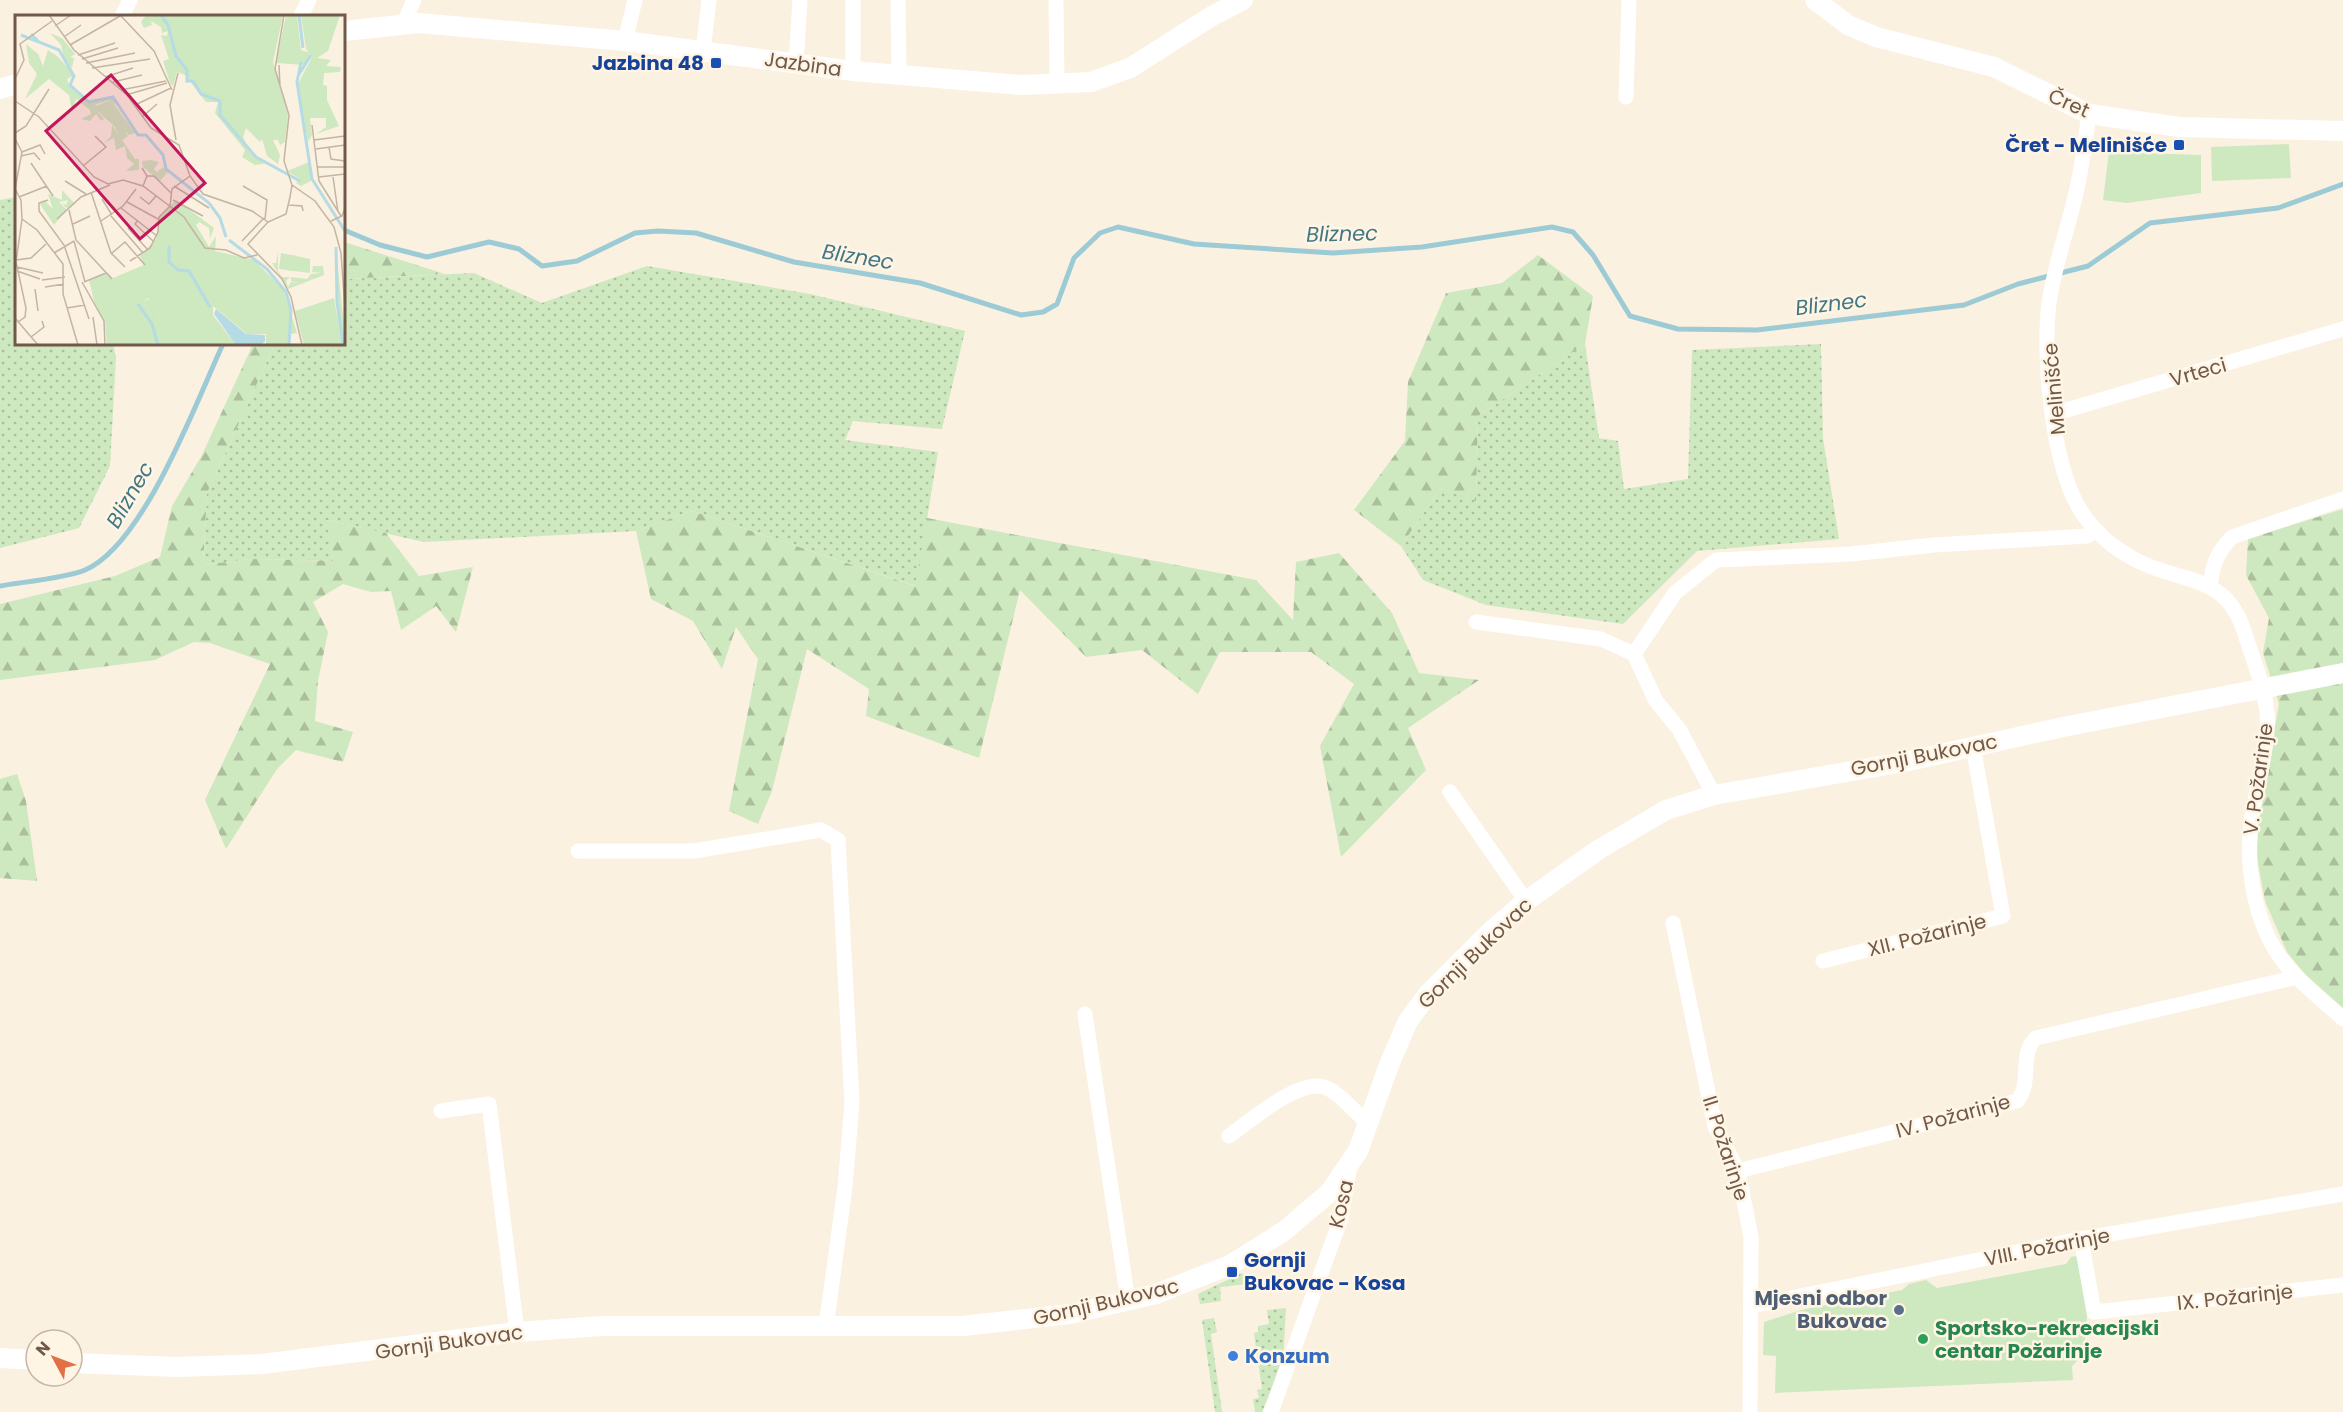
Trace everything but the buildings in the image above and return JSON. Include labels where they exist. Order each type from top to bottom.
[{"type":"street","points":[[122,15],[130,0]]},
{"type":"street","points":[[302,15],[309,0]]},
{"type":"street","points":[[403,25],[414,0]]},
{"type":"street","points":[[625,41],[635,0]]},
{"type":"street","points":[[703,52],[709,0]]},
{"type":"street","points":[[796,63],[800,0]]},
{"type":"street","points":[[853,0],[853,71]]},
{"type":"street","points":[[898,0],[899,76]]},
{"type":"street","points":[[1056,0],[1058,83]]},
{"type":"street","name":"Jazbina","points":[[345,31],[419,23],[625,41],[899,76],[1022,85],[1091,82],[1130,68],[1212,16],[1243,0]]},
{"type":"street","points":[[1626,97],[1629,0]]},
{"type":"street","name":"Čret","points":[[1815,0],[1848,25],[1876,38],[1994,67],[2089,114],[2179,127],[2343,131]]},
{"type":"street","points":[[0,89],[15,84]]},
{"type":"street","name":"Melinišće","points":[[2089,114],[2076,195],[2058,258],[2049,305],[2048,361],[2053,414],[2065,474],[2083,516],[2118,551],[2143,564],[2210,585],[2237,614],[2261,688]]},
{"type":"street","name":"Vrteci","points":[[2053,414],[2343,330]]},
{"type":"street","points":[[2210,585],[2214,561],[2232,537],[2343,499]]},
{"type":"street","points":[[1634,654],[1675,593],[1716,560],[1811,556],[1934,545],[2087,536],[2096,530]]},
{"type":"street","points":[[1476,622],[1601,639],[1634,654],[1656,701],[1679,729],[1714,795]]},
{"type":"street","name":"Gornji Bukovac","points":[[84,1363],[177,1367],[262,1365],[517,1332],[640,1325],[963,1326],[1024,1321],[1128,1301],[1185,1285],[1253,1251],[1306,1214],[1330,1192],[1350,1165],[1370,1124],[1389,1065],[1414,1013],[1442,980],[1526,901],[1598,850],[1657,815],[1714,795],[2343,673]]},
{"type":"street","name":"V. Požarinje","points":[[2261,688],[2268,713],[2249,828],[2252,877],[2262,919],[2273,945],[2297,977],[2343,1019]]},
{"type":"street","name":"XII. Požarinje","points":[[1823,961],[2003,915],[1973,746]]},
{"type":"street","points":[[1450,792],[1526,901]]},
{"type":"street","points":[[578,851],[694,851],[821,830],[838,840],[852,1103],[846,1187],[826,1327]]},
{"type":"street","name":"II. Požarinje","points":[[1673,923],[1715,1126],[1738,1171],[1751,1237],[1750,1412]]},
{"type":"street","name":"IV. Požarinje","points":[[1738,1171],[2010,1104],[2021,1096],[2028,1049],[2036,1038],[2297,977]]},
{"type":"street","points":[[1085,1014],[1128,1301]]},
{"type":"street","points":[[1229,1136],[1290,1094],[1306,1086],[1317,1084],[1343,1099],[1370,1124]]},
{"type":"street","points":[[441,1111],[489,1104],[517,1332]]},
{"type":"street","name":"Kosa","points":[[1271,1412],[1341,1218],[1350,1165]]},
{"type":"street","name":"VIII. Požarinje","points":[[1752,1306],[2081,1239],[2343,1194]]},
{"type":"street","name":"IX. Požarinje","points":[[2081,1239],[2094,1312],[2343,1286]]},
{"type":"street","points":[[0,1358],[24,1359]]},
{"type":"green space","points":[[2289,144],[2291,178],[2212,181],[2211,147]]},
{"type":"green space","points":[[2109,152],[2201,155],[2201,193],[2127,203],[2103,200]]},
{"type":"green space","points":[[15,197],[15,345],[113,345],[116,357],[110,466],[79,528],[0,548],[0,200]]},
{"type":"green space","points":[[345,242],[445,274],[345,279]]},
{"type":"green space","points":[[1538,255],[1593,296],[1585,344],[1478,416],[1476,501],[1440,489],[1401,546],[1354,510],[1405,441],[1408,382],[1446,293],[1502,283]]},
{"type":"green space","points":[[647,266],[810,294],[965,331],[942,429],[853,421],[845,440],[938,452],[916,586],[692,511],[636,531],[424,542],[327,520],[333,561],[251,559],[203,565],[207,493],[275,345],[345,345],[345,279],[474,273],[542,303]]},
{"type":"green space","points":[[1585,344],[1599,438],[1618,441],[1624,489],[1688,479],[1692,350],[1821,344],[1823,438],[1839,539],[1697,551],[1623,624],[1486,605],[1423,580],[1401,546],[1440,489],[1476,500],[1478,416]]},
{"type":"green space","points":[[253,345],[275,345],[207,493],[203,565],[251,559],[333,561],[326,520],[386,533],[419,576],[473,567],[456,632],[436,606],[401,630],[391,591],[371,592],[343,584],[313,602],[328,632],[318,681],[315,721],[353,732],[343,762],[296,750],[277,769],[226,849],[205,800],[270,664],[210,643],[194,642],[155,660],[0,680],[0,604],[115,576],[160,557],[172,506],[202,455]]},
{"type":"green space","points":[[2343,509],[2343,1008],[2305,974],[2287,952],[2265,901],[2257,858],[2258,819],[2279,704],[2263,653],[2269,618],[2246,575],[2248,539]]},
{"type":"green space","points":[[692,511],[915,586],[927,518],[1256,580],[1293,620],[1296,562],[1339,553],[1392,613],[1419,673],[1479,680],[1408,728],[1426,770],[1341,857],[1320,746],[1354,684],[1311,652],[1220,652],[1198,694],[1142,650],[1086,657],[1020,590],[979,758],[866,716],[869,689],[807,649],[772,791],[758,824],[729,811],[758,659],[736,627],[722,669],[693,621],[651,599],[636,531]]},
{"type":"green space","points":[[17,774],[26,801],[37,881],[0,878],[0,779]]},
{"type":"green space","name":"Sportsko-rekreacijski centar Požarinje","points":[[2076,1256],[2083,1281],[2087,1313],[2084,1344],[2079,1357],[2072,1366],[2073,1380],[1775,1393],[1776,1356],[1763,1355],[1764,1322],[1801,1310],[1902,1290],[1909,1284],[1926,1280],[1937,1288],[2066,1264],[2071,1257]]},
{"type":"green space","points":[[1242,1273],[1247,1277],[1247,1284],[1220,1287],[1221,1301],[1200,1304],[1198,1294]]},
{"type":"green space","points":[[1286,1308],[1283,1361],[1262,1412],[1255,1412],[1253,1399],[1259,1398],[1257,1390],[1262,1389],[1254,1333],[1258,1332],[1258,1326],[1269,1324],[1267,1310]]},
{"type":"green space","points":[[1214,1318],[1217,1332],[1211,1334],[1222,1412],[1215,1412],[1202,1320]]},
{"type":"waterway","name":"Bliznec","points":[[345,230],[380,245],[427,257],[489,242],[519,249],[542,266],[577,261],[635,233],[658,231],[696,233],[794,262],[920,283],[1021,315],[1043,312],[1057,304],[1074,258],[1100,233],[1118,227],[1194,244],[1333,253],[1422,247],[1552,227],[1573,232],[1593,255],[1630,316],[1678,329],[1757,330],[1964,305],[2018,284],[2088,266],[2150,223],[2278,208],[2343,184]]},
{"type":"waterway","name":"Bliznec","points":[[0,586],[77,573],[107,555],[128,532],[166,469],[223,345]]},
{"type":"place","name":"Jazbina 48","points":[[716,63]]},
{"type":"place","name":"Čret - Melinišće","points":[[2179,145]]},
{"type":"place","name":"Gornji Bukovac - Kosa","points":[[1232,1272]]},
{"type":"place","name":"Mjesni odbor Bukovac","points":[[1899,1310]]},
{"type":"place","name":"Sportsko-rekreacijski centar Požarinje","points":[[1923,1339]]},
{"type":"place","name":"Konzum","points":[[1233,1356]]}]
